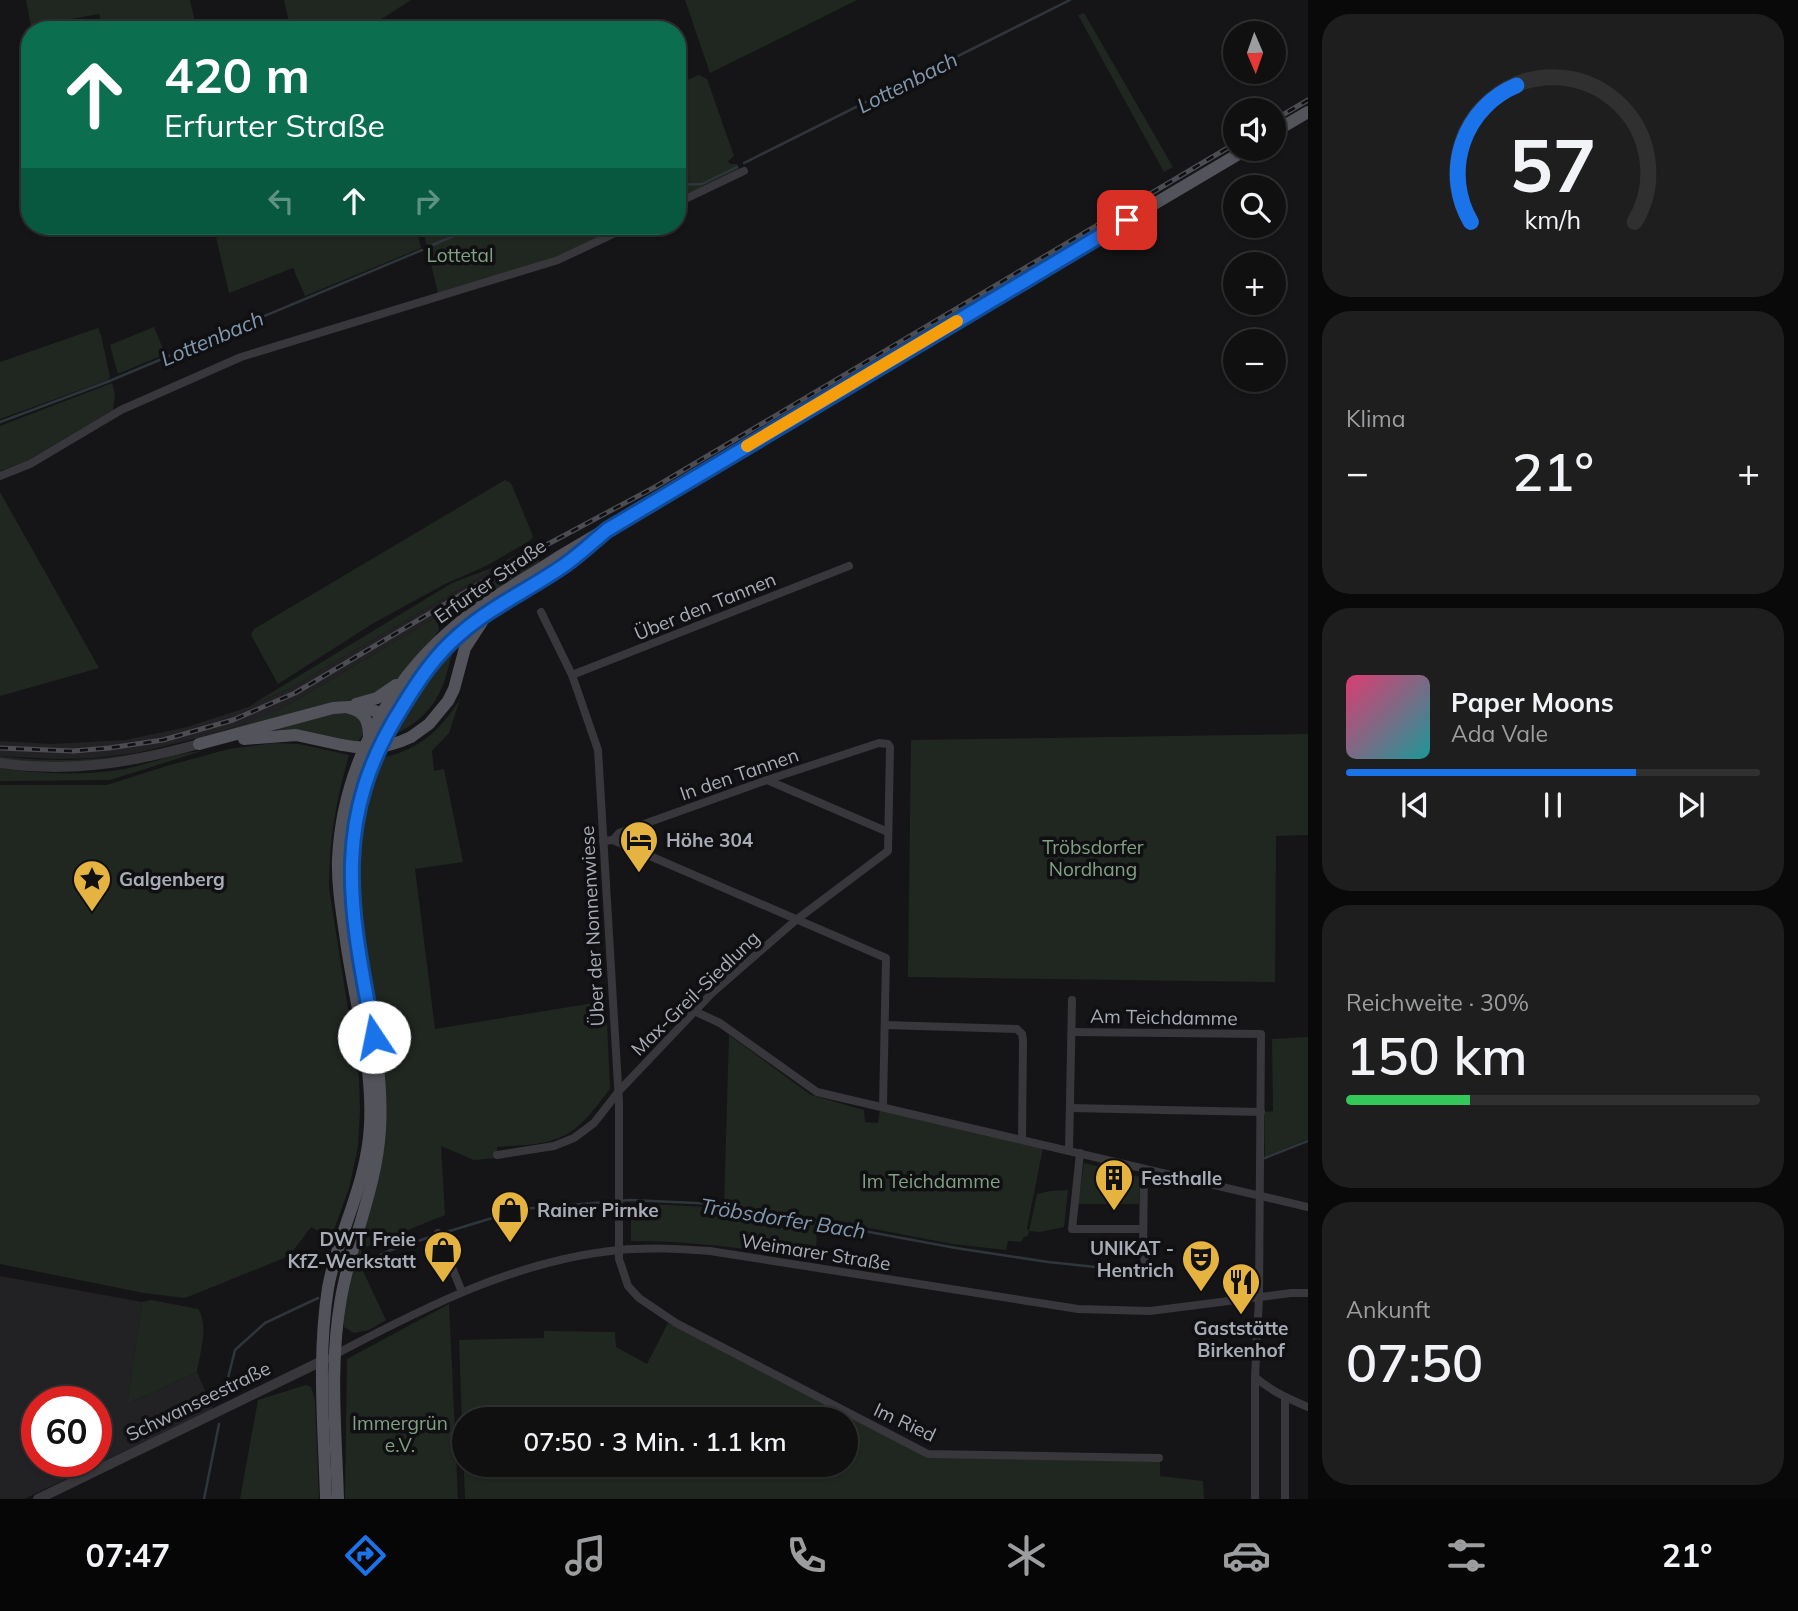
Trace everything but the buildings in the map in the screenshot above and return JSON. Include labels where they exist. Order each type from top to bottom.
[{"type":"main road","points":[[1286,125],[1308,112]]},
{"type":"main road","name":"Erfurter Straße","points":[[405,677],[443,637],[478,609],[557,558],[1227,161]]},
{"type":"main road","name":"Erfurter Straße","points":[[338,1499],[336,1354],[340,1301],[348,1257],[371,1187],[380,1132],[380,1072],[351,900],[353,831],[360,801],[386,733],[422,675],[438,655],[465,629],[567,563],[607,530]]},
{"type":"main road","points":[[199,744],[287,735],[368,748],[384,747],[411,737],[429,724],[448,701],[465,648],[489,612]]},
{"type":"main road","points":[[199,744],[377,698],[405,677]]},
{"type":"main road","points":[[326,1499],[323,1324],[338,1249],[359,1188],[370,1126],[369,1073],[339,890],[338,858],[355,771],[381,716],[405,677]]},
{"type":"main road","points":[[342,706],[364,706],[381,716],[386,733]]},
{"type":"main road","points":[[342,706],[353,708],[366,718],[369,740]]},
{"type":"street","points":[[686,199],[744,171]]},
{"type":"street","points":[[0,476],[30,464],[121,410],[241,357],[558,260],[611,235]]},
{"type":"street","name":"Über den Tannen","points":[[572,676],[849,566]]},
{"type":"street","name":"Über der Nonnenwiese","points":[[541,612],[572,676],[598,750],[619,1091],[620,1250]]},
{"type":"street","name":"In den Tannen","points":[[603,841],[613,840],[619,833],[767,780],[878,743],[888,744]]},
{"type":"street","points":[[0,763],[48,768],[101,766],[143,759],[199,744]]},
{"type":"street","name":"Max-Greil-Siedlung","points":[[497,1155],[554,1146],[574,1138],[594,1123],[619,1091],[694,1010],[796,920],[888,851],[888,744]]},
{"type":"street","points":[[767,780],[888,832]]},
{"type":"street","name":"Max-Greil-Siedlung","points":[[613,840],[886,958],[885,1025]]},
{"type":"street","name":"Am Teichdamme","points":[[1069,1151],[1072,1000]]},
{"type":"street","points":[[694,1010],[720,1023],[817,1092],[1308,1207]]},
{"type":"street","points":[[884,1107],[885,1025],[1017,1029],[1023,1040],[1022,1139]]},
{"type":"street","name":"Am Teichdamme","points":[[1072,1032],[1261,1034],[1255,1499]]},
{"type":"street","points":[[1070,1108],[1261,1112]]},
{"type":"street","points":[[1080,1153],[1072,1229],[1143,1229]]},
{"type":"street","points":[[1144,1169],[1143,1252],[1146,1267]]},
{"type":"street","points":[[438,1233],[462,1292]]},
{"type":"street","name":"Weimarer Straße","points":[[336,1354],[494,1279],[552,1261],[620,1250],[690,1249],[743,1255],[1078,1309],[1150,1311],[1308,1293]]},
{"type":"street","name":"Im Ried","points":[[620,1250],[619,1259],[628,1286],[639,1298],[676,1323],[928,1454],[1159,1458]]},
{"type":"street","name":"Schwanseestraße","points":[[38,1499],[336,1354]]},
{"type":"street","points":[[1255,1377],[1285,1398],[1308,1407]]},
{"type":"street","points":[[1285,1398],[1285,1499]]},
{"type":"shaded area","points":[[531,547],[537,558],[288,705],[257,720],[137,753],[54,759],[0,756],[0,741],[52,744],[125,740],[187,727],[248,707],[292,687]]},
{"type":"shaded area","points":[[0,1276],[142,1302],[127,1404],[197,1372],[213,1409],[112,1457],[112,1386],[21,1386],[21,1477],[70,1477],[24,1499],[0,1499]]},
{"type":"green space","points":[[26,0],[190,0],[195,21],[101,21],[99,14],[59,21],[30,21]]},
{"type":"green space","points":[[284,0],[411,0],[378,21],[289,21]]},
{"type":"green space","points":[[685,0],[857,0],[710,73]]},
{"type":"green space","points":[[1084,13],[1173,167],[1164,172],[1078,15]]},
{"type":"green space","points":[[699,75],[707,79],[734,156],[728,161],[730,164],[737,164],[740,170],[686,195],[686,80]]},
{"type":"green space","points":[[418,235],[421,248],[305,296],[293,268],[229,293],[216,237]]},
{"type":"green space","name":"Lottetal","points":[[424,235],[602,235],[558,256],[438,293]]},
{"type":"green space","points":[[154,327],[165,354],[118,374],[110,345]]},
{"type":"green space","points":[[98,328],[110,377],[108,380],[0,419],[0,362]]},
{"type":"green space","points":[[112,383],[115,394],[113,410],[25,462],[0,471],[0,426]]},
{"type":"green space","points":[[505,480],[511,483],[533,536],[531,540],[372,624],[278,684],[251,635],[254,629]]},
{"type":"green space","points":[[0,492],[99,668],[0,696]]},
{"type":"green space","points":[[531,547],[292,687],[248,707],[452,583],[489,569]]},
{"type":"green space","points":[[539,557],[539,562],[438,626],[439,630],[429,644],[395,682],[361,699],[328,704],[138,756],[62,764],[0,759],[0,756],[37,760],[111,757],[184,743],[255,720],[288,705]]},
{"type":"green space","points":[[455,649],[440,692],[429,709],[415,722],[389,737],[426,679]]},
{"type":"green space","points":[[460,699],[449,733],[432,751],[434,771],[444,769],[463,862],[415,869],[435,1029],[606,1001],[610,1089],[583,1121],[570,1132],[548,1142],[497,1147],[497,1158],[474,1160],[441,1146],[445,1215],[361,1249],[362,1269],[386,1320],[369,1330],[354,1333],[344,1327],[343,1320],[351,1258],[373,1189],[365,961],[356,890],[358,827],[377,759],[404,751],[426,739],[444,722]]},
{"type":"green space","points":[[338,713],[350,714],[362,720],[363,735],[356,743],[278,732],[277,727]]},
{"type":"green space","name":"Tröbsdorfer Nordhang","points":[[1308,734],[1308,835],[1276,836],[1275,982],[908,977],[911,740]]},
{"type":"green space","points":[[274,743],[299,744],[349,755],[334,820],[329,888],[359,1079],[360,1111],[358,1147],[349,1188],[331,1238],[311,1227],[289,1256],[185,1298],[144,1293],[0,1264],[0,785],[107,785],[229,749]]},
{"type":"green space","points":[[202,751],[110,780],[0,781],[0,768],[46,773],[93,773],[124,769]]},
{"type":"green space","name":"Im Teichdamme","points":[[729,1035],[811,1095],[864,1110],[865,1122],[878,1123],[880,1110],[1043,1148],[1027,1228],[1028,1236],[1021,1242],[1008,1241],[1006,1250],[952,1244],[817,1218],[816,1260],[724,1246],[631,1241],[631,1203],[724,1208]]},
{"type":"green space","points":[[1308,1037],[1308,1139],[1265,1157],[1265,1112],[1273,1111],[1272,1039]]},
{"type":"green space","points":[[1084,1163],[1140,1177],[1139,1204],[1078,1204]]},
{"type":"green space","points":[[1068,1190],[1064,1227],[1040,1232],[1029,1231],[1037,1194]]},
{"type":"green space","points":[[151,1300],[198,1309],[203,1331],[197,1372],[127,1404],[142,1302]]},
{"type":"green space","name":"Immergrün e.V.","points":[[449,1304],[454,1407],[452,1477],[457,1477],[458,1499],[345,1499],[347,1359]]},
{"type":"green space","points":[[668,1323],[832,1407],[462,1407],[459,1340],[544,1338],[544,1331],[615,1332],[616,1347],[647,1364]]},
{"type":"green space","name":"Immergrün e.V.","points":[[306,1385],[311,1387],[315,1401],[319,1499],[240,1499],[258,1400]]},
{"type":"green space","points":[[858,1420],[928,1456],[1160,1459],[1160,1476],[1203,1481],[1204,1499],[465,1499],[464,1477],[858,1477]]},
{"type":"waterway","name":"Lottenbach","points":[[744,163],[1070,0]]},
{"type":"waterway","name":"Lottenbach","points":[[686,185],[702,184],[737,167]]},
{"type":"waterway","name":"Lottenbach","points":[[428,247],[456,235]]},
{"type":"waterway","name":"Lottenbach","points":[[0,422],[107,382],[422,250]]},
{"type":"waterway","points":[[1265,1158],[1308,1141]]},
{"type":"waterway","name":"Tröbsdorfer Bach","points":[[443,1233],[522,1209],[630,1200],[717,1204],[956,1248],[1124,1270]]},
{"type":"waterway","name":"Tröbsdorfer Bach","points":[[354,1269],[388,1251],[433,1236]]},
{"type":"waterway","name":"Tröbsdorfer Bach","points":[[223,1398],[235,1350],[265,1323],[318,1298]]},
{"type":"waterway","name":"Tröbsdorfer Bach","points":[[204,1499],[219,1424]]},
{"type":"railway","points":[[1286,113],[1308,100]]},
{"type":"railway","points":[[0,748],[73,751],[163,740],[233,720],[295,693],[535,551],[655,487],[1223,151]]},
{"type":"slow traffic","points":[[747,446],[957,321]]},
{"type":"place","name":"Höhe 304","points":[[639,874]]},
{"type":"place","name":"Galgenberg","points":[[92,913]]},
{"type":"place","name":"Festhalle","points":[[1114,1212]]},
{"type":"place","name":"Rainer Pirnke","points":[[510,1244]]},
{"type":"place","name":"DWT Freie KfZ-Werkstatt","points":[[443,1284]]},
{"type":"place","name":"UNIKAT - Hentrich","points":[[1201,1293]]},
{"type":"place","name":"Gaststätte Birkenhof","points":[[1241,1316]]},
{"type":"route","points":[[374,1037],[351,900],[353,831],[369,770],[386,733],[422,675],[438,655],[465,629],[567,563],[607,530],[1127,220]]}]
